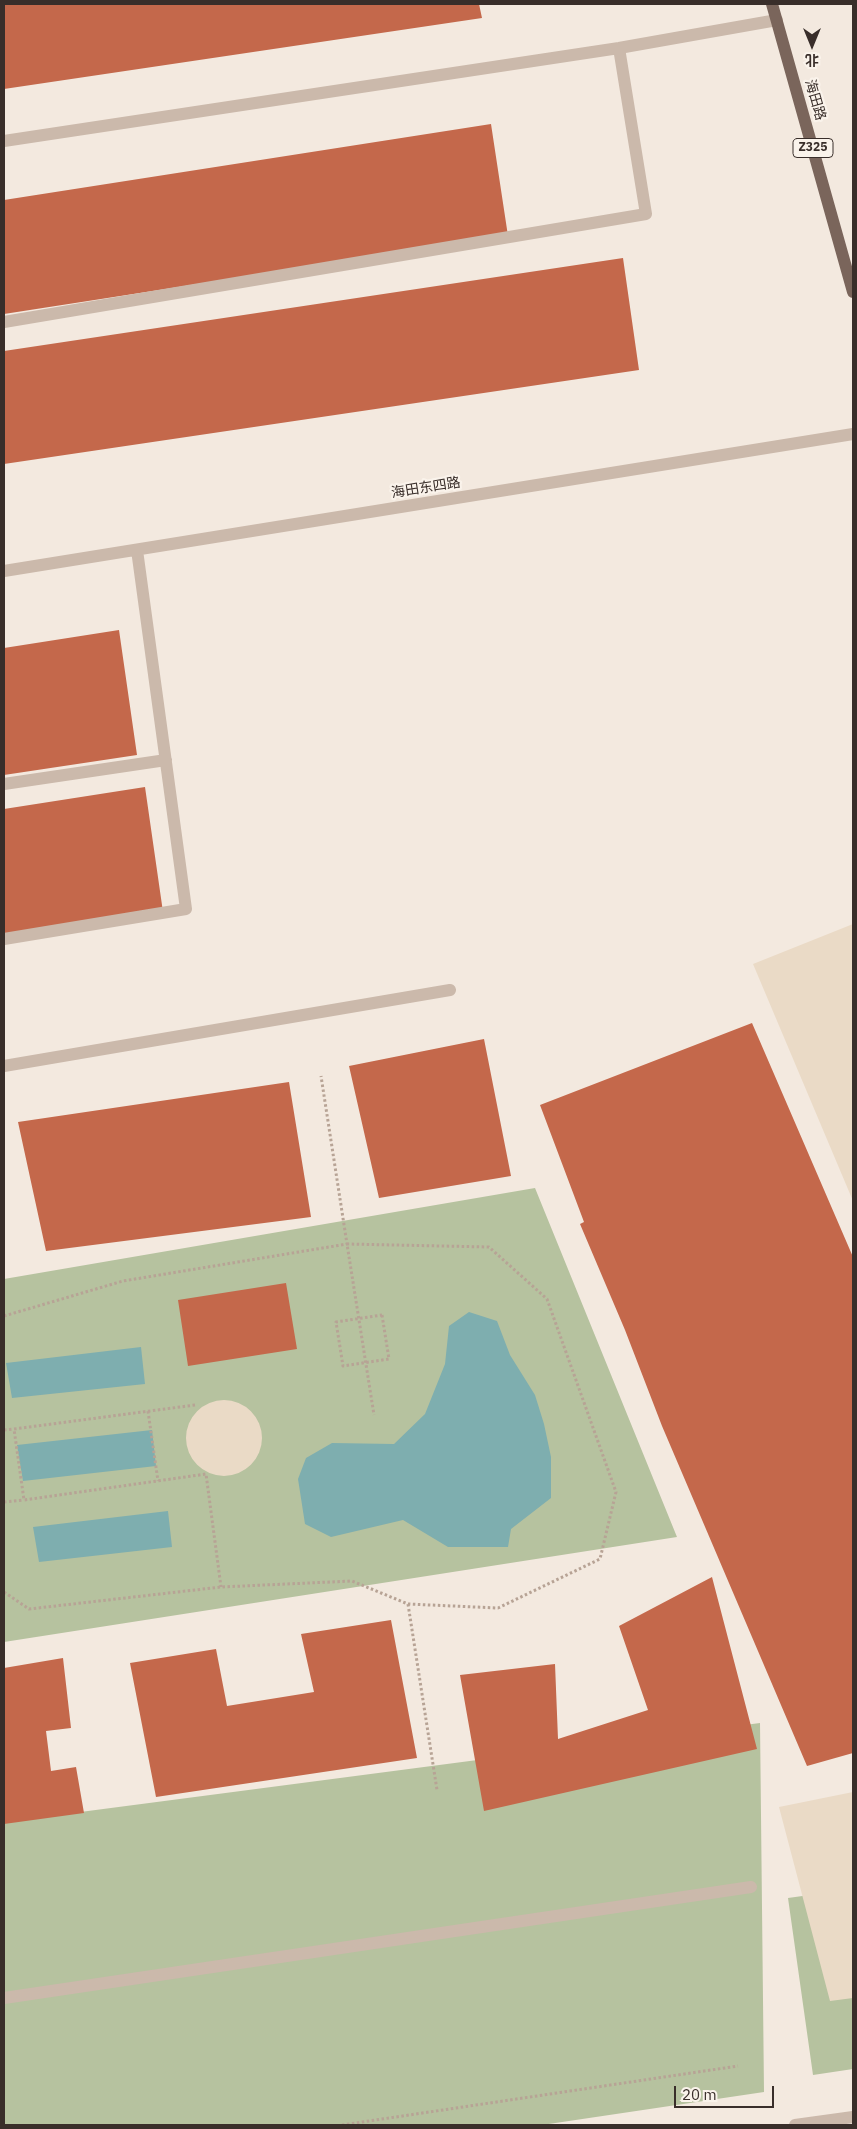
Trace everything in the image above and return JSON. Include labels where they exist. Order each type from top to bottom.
[{"type":"main road","name":"海田路","points":[[772,4],[853,292]]},
{"type":"street","points":[[4,141],[619,48],[777,20]]},
{"type":"street","points":[[4,322],[646,214],[619,48]]},
{"type":"street","name":"海田东四路","points":[[4,571],[853,434]]},
{"type":"street","points":[[4,939],[186,909],[137,550]]},
{"type":"street","points":[[4,784],[166,760]]},
{"type":"street","points":[[4,1066],[450,990]]},
{"type":"street","points":[[4,1998],[751,1887]]},
{"type":"street","points":[[794,2125],[853,2117]]},
{"type":"path","points":[[321,1076],[374,1416]]},
{"type":"path","points":[[4,1316],[123,1280],[347,1244],[489,1247],[547,1299],[616,1492],[600,1559],[498,1608],[408,1604],[352,1581],[221,1587],[29,1609],[4,1592]]},
{"type":"path","points":[[382,1315],[389,1359],[366,1363],[343,1366],[336,1322],[382,1315]]},
{"type":"path","points":[[4,1430],[195,1405]]},
{"type":"path","points":[[148,1411],[158,1481]]},
{"type":"path","points":[[14,1429],[24,1500]]},
{"type":"path","points":[[4,1502],[206,1474],[221,1587]]},
{"type":"path","points":[[408,1604],[438,1790]]},
{"type":"path","points":[[342,2125],[738,2066]]},
{"type":"green space","points":[[535,1188],[677,1537],[4,1642],[4,1279]]},
{"type":"green space","points":[[760,1723],[764,2092],[542,2125],[4,2125],[4,1822]]},
{"type":"green space","points":[[853,1889],[853,2069],[813,2075],[788,1898]]},
{"type":"shaded area","points":[[853,924],[853,1201],[753,964]]},
{"type":"shaded area","points":[[217,1400],[231,1400],[245,1406],[256,1417],[262,1431],[259,1453],[251,1465],[231,1476],[217,1476],[203,1470],[192,1459],[186,1445],[186,1431],[192,1417],[203,1406]]},
{"type":"shaded area","points":[[853,1792],[853,1998],[830,2001],[779,1807]]},
{"type":"water","points":[[469,1312],[497,1321],[510,1355],[535,1395],[551,1457],[551,1498],[511,1529],[508,1547],[448,1547],[403,1520],[331,1537],[305,1524],[298,1479],[306,1458],[332,1443],[394,1444],[425,1414],[445,1364],[449,1326]]},
{"type":"water","points":[[141,1347],[145,1384],[12,1398],[6,1363]]},
{"type":"water","points":[[152,1430],[156,1466],[23,1481],[17,1445]]},
{"type":"water","points":[[168,1511],[172,1547],[39,1562],[33,1527]]},
{"type":"building","points":[[4,4],[479,4],[482,18],[4,89]]},
{"type":"building","points":[[491,124],[508,236],[4,314],[4,200]]},
{"type":"building","points":[[623,258],[639,370],[4,464],[4,351]]},
{"type":"building","points":[[119,630],[137,755],[4,775],[4,648]]},
{"type":"building","points":[[145,787],[163,912],[4,935],[4,809]]},
{"type":"building","points":[[752,1023],[853,1257],[853,1753],[807,1766],[662,1426],[625,1330],[580,1224],[584,1222],[540,1105]]},
{"type":"building","points":[[484,1039],[511,1176],[379,1198],[349,1066]]},
{"type":"building","points":[[289,1082],[311,1217],[46,1251],[18,1122]]},
{"type":"building","points":[[286,1283],[297,1349],[188,1366],[178,1300]]},
{"type":"building","points":[[712,1577],[757,1749],[484,1811],[460,1675],[555,1664],[558,1739],[648,1710],[619,1626]]},
{"type":"building","points":[[391,1620],[417,1758],[156,1797],[130,1663],[216,1649],[227,1706],[314,1692],[301,1634]]},
{"type":"building","points":[[63,1658],[71,1728],[46,1731],[51,1771],[76,1767],[84,1813],[4,1824],[4,1668]]}]
